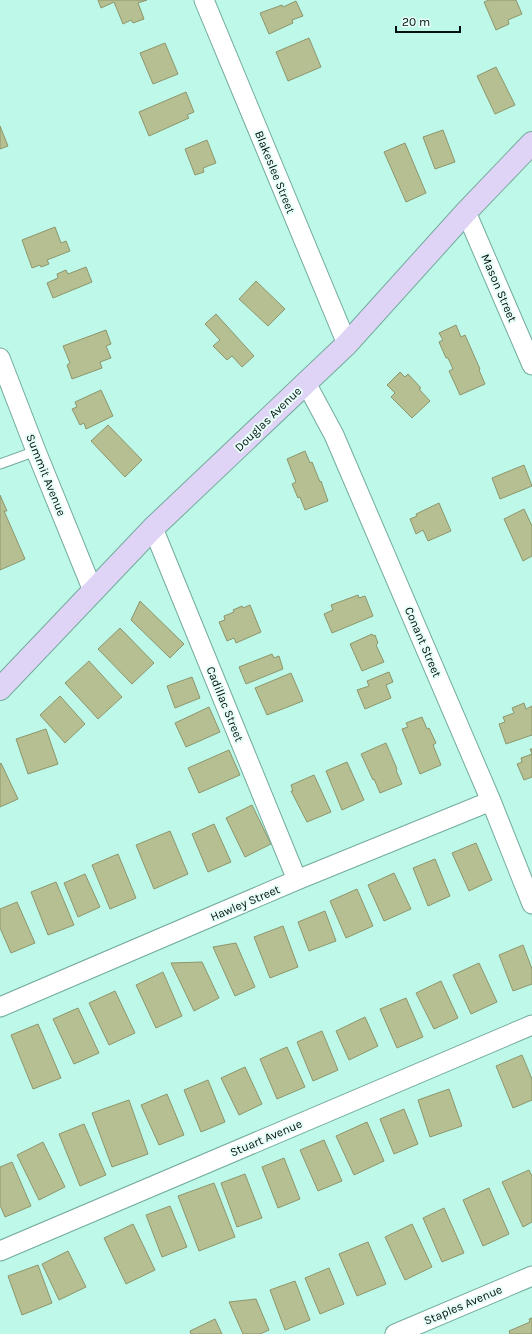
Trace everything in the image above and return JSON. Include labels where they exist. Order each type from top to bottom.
[{"type":"main road","name":"Douglas Avenue","points":[[0,689],[153,528],[347,344],[466,212],[532,143]]},
{"type":"street","name":"Blakeslee Street","points":[[204,0],[347,344]]},
{"type":"street","name":"Mason Street","points":[[466,212],[532,364]]},
{"type":"street","name":"Summit Avenue","points":[[0,358],[93,591]]},
{"type":"street","name":"Conant Street","points":[[306,383],[334,435],[492,801],[526,870],[532,904]]},
{"type":"street","name":"Cadillac Street","points":[[153,528],[298,880]]},
{"type":"street","name":"Hawley Street","points":[[0,1007],[298,880],[492,801]]},
{"type":"street","name":"Stuart Avenue","points":[[0,1251],[532,1025]]},
{"type":"street","name":"Staples Avenue","points":[[395,1334],[532,1276]]},
{"type":"lane","points":[[0,464],[36,451]]},
{"type":"building","points":[[98,0],[147,0],[138,3],[144,19],[133,23],[131,20],[123,24],[114,2],[101,8]]},
{"type":"building","points":[[489,0],[516,0],[522,14],[508,20],[509,24],[496,30],[484,2]]},
{"type":"building","points":[[296,1],[303,16],[292,20],[293,23],[269,34],[260,13],[282,5],[283,7]]},
{"type":"building","points":[[309,38],[321,67],[288,81],[276,52]]},
{"type":"building","points":[[165,43],[178,74],[153,84],[140,53]]},
{"type":"building","points":[[496,67],[515,105],[495,114],[477,76]]},
{"type":"building","points":[[186,92],[194,112],[187,115],[189,118],[149,136],[139,112]]},
{"type":"building","points":[[0,126],[8,146],[0,149]]},
{"type":"building","points":[[443,130],[455,162],[435,169],[423,137]]},
{"type":"building","points":[[207,140],[216,163],[203,168],[204,172],[195,175],[185,149]]},
{"type":"building","points":[[405,143],[426,193],[406,202],[384,152]]},
{"type":"building","points":[[55,227],[61,243],[66,241],[70,251],[47,260],[49,264],[32,268],[22,240]]},
{"type":"building","points":[[86,267],[92,282],[53,298],[47,283],[58,278],[57,274],[66,270],[68,274]]},
{"type":"building","points":[[256,281],[285,309],[268,326],[239,299]]},
{"type":"building","points":[[216,314],[254,356],[242,367],[232,356],[227,360],[213,346],[220,340],[205,324]]},
{"type":"building","points":[[456,325],[461,337],[465,335],[485,384],[460,395],[449,371],[453,369],[439,342],[443,340],[439,333]]},
{"type":"building","points":[[106,330],[111,344],[106,346],[111,358],[100,362],[102,368],[72,379],[67,365],[70,363],[63,346]]},
{"type":"building","points":[[400,372],[405,377],[408,374],[421,388],[419,389],[430,401],[412,418],[391,397],[395,393],[387,385]]},
{"type":"building","points":[[101,390],[113,416],[86,429],[84,423],[80,425],[72,409],[77,407],[75,402]]},
{"type":"building","points":[[108,425],[142,460],[125,477],[91,441]]},
{"type":"building","points":[[305,451],[310,463],[312,462],[320,482],[321,481],[328,501],[305,510],[300,497],[298,498],[292,484],[296,482],[287,459]]},
{"type":"building","points":[[524,465],[532,486],[500,499],[492,478]]},
{"type":"building","points":[[0,495],[7,511],[4,511],[25,559],[0,570]]},
{"type":"building","points":[[439,503],[451,531],[428,541],[423,530],[416,534],[410,519],[417,516],[416,514]]},
{"type":"building","points":[[524,509],[532,526],[532,556],[523,561],[504,519]]},
{"type":"building","points":[[358,595],[359,598],[365,596],[373,616],[332,633],[324,614],[333,610],[331,605]]},
{"type":"building","points":[[140,601],[184,644],[170,658],[131,620]]},
{"type":"building","points":[[250,605],[261,632],[236,643],[234,638],[227,641],[219,622],[225,620],[224,616],[234,612],[233,610],[242,606],[243,608]]},
{"type":"building","points":[[120,628],[154,663],[132,684],[98,649]]},
{"type":"building","points":[[372,634],[373,636],[375,635],[378,643],[376,645],[384,662],[362,671],[350,644]]},
{"type":"building","points":[[272,654],[274,658],[279,656],[283,669],[246,684],[239,667]]},
{"type":"building","points":[[89,661],[122,697],[98,719],[65,683]]},
{"type":"building","points":[[389,672],[393,682],[386,685],[391,698],[365,709],[357,690],[369,686],[367,681]]},
{"type":"building","points":[[291,673],[303,701],[267,715],[255,688]]},
{"type":"building","points":[[192,677],[200,698],[175,708],[167,686]]},
{"type":"building","points":[[60,696],[85,724],[65,743],[40,715]]},
{"type":"building","points":[[524,703],[526,709],[532,706],[532,735],[506,744],[499,724],[505,722],[503,717],[514,713],[512,708]]},
{"type":"building","points":[[209,707],[220,732],[186,747],[175,723]]},
{"type":"building","points":[[422,717],[427,729],[429,728],[436,743],[433,745],[441,765],[420,774],[402,729],[408,727],[406,723]]},
{"type":"building","points":[[46,729],[58,764],[28,774],[16,739]]},
{"type":"building","points":[[386,743],[402,784],[380,793],[361,754]]},
{"type":"building","points":[[229,750],[240,775],[199,793],[188,768]]},
{"type":"building","points":[[532,754],[532,777],[524,780],[517,764],[522,762],[521,758]]},
{"type":"building","points":[[347,762],[364,800],[342,810],[326,771]]},
{"type":"building","points":[[1,763],[18,799],[0,807],[0,764]]},
{"type":"building","points":[[314,775],[331,812],[307,822],[291,791],[293,791],[291,785]]},
{"type":"building","points":[[252,805],[271,844],[245,857],[226,818]]},
{"type":"building","points":[[214,824],[231,862],[208,872],[192,834]]},
{"type":"building","points":[[170,831],[188,874],[154,889],[136,845]]},
{"type":"building","points":[[476,843],[492,880],[469,891],[452,853]]},
{"type":"building","points":[[118,854],[136,898],[110,909],[92,865]]},
{"type":"building","points":[[435,859],[450,896],[428,906],[413,868]]},
{"type":"building","points":[[394,873],[411,909],[384,921],[368,885]]},
{"type":"building","points":[[85,874],[100,907],[78,917],[64,883]]},
{"type":"building","points":[[56,882],[74,925],[48,935],[31,892]]},
{"type":"building","points":[[357,889],[373,926],[346,938],[330,901]]},
{"type":"building","points":[[17,902],[35,943],[11,953],[0,928],[0,909]]},
{"type":"building","points":[[325,911],[336,941],[309,951],[298,922]]},
{"type":"building","points":[[283,926],[298,967],[270,978],[254,937]]},
{"type":"building","points":[[236,943],[255,987],[235,996],[213,947]]},
{"type":"building","points":[[523,945],[532,969],[532,984],[513,991],[499,955]]},
{"type":"building","points":[[202,962],[219,998],[194,1011],[171,963]]},
{"type":"building","points":[[479,963],[497,1002],[471,1014],[453,975]]},
{"type":"building","points":[[163,972],[182,1016],[156,1028],[136,985]]},
{"type":"building","points":[[441,981],[458,1018],[434,1029],[416,993]]},
{"type":"building","points":[[115,991],[135,1033],[109,1045],[89,1003]]},
{"type":"building","points":[[406,998],[423,1037],[397,1048],[380,1009]]},
{"type":"building","points":[[78,1008],[99,1053],[74,1064],[53,1019]]},
{"type":"building","points":[[365,1017],[378,1046],[349,1060],[336,1031]]},
{"type":"building","points":[[38,1024],[61,1078],[33,1089],[11,1035]]},
{"type":"building","points":[[322,1031],[338,1070],[313,1081],[297,1042]]},
{"type":"building","points":[[287,1047],[305,1087],[277,1099],[260,1059]]},
{"type":"building","points":[[522,1055],[532,1079],[532,1100],[513,1108],[496,1066]]},
{"type":"building","points":[[245,1067],[262,1104],[239,1115],[221,1078]]},
{"type":"building","points":[[208,1080],[225,1122],[201,1132],[184,1090]]},
{"type":"building","points":[[449,1089],[462,1126],[430,1137],[418,1100]]},
{"type":"building","points":[[167,1094],[184,1135],[159,1145],[141,1105]]},
{"type":"building","points":[[129,1100],[148,1154],[112,1167],[92,1113]]},
{"type":"building","points":[[404,1109],[418,1144],[394,1154],[380,1119]]},
{"type":"building","points":[[367,1122],[384,1161],[354,1175],[336,1136]]},
{"type":"building","points":[[84,1124],[106,1175],[80,1186],[59,1134]]},
{"type":"building","points":[[324,1140],[342,1181],[318,1191],[300,1150]]},
{"type":"building","points":[[43,1142],[65,1187],[39,1200],[17,1155]]},
{"type":"building","points":[[284,1158],[300,1199],[278,1208],[262,1167]]},
{"type":"building","points":[[12,1162],[31,1206],[5,1217],[0,1205],[0,1167]]},
{"type":"building","points":[[529,1170],[532,1176],[532,1222],[523,1227],[502,1182]]},
{"type":"building","points":[[245,1174],[262,1218],[237,1227],[221,1183]]},
{"type":"building","points":[[214,1183],[235,1237],[199,1251],[178,1196]]},
{"type":"building","points":[[489,1188],[509,1234],[483,1246],[463,1200]]},
{"type":"building","points":[[170,1206],[187,1247],[162,1257],[146,1215]]},
{"type":"building","points":[[444,1208],[464,1253],[442,1262],[423,1218]]},
{"type":"building","points":[[133,1224],[155,1270],[126,1284],[104,1238]]},
{"type":"building","points":[[412,1224],[432,1267],[405,1280],[385,1237]]},
{"type":"building","points":[[368,1242],[386,1284],[357,1296],[339,1254]]},
{"type":"building","points":[[68,1251],[86,1287],[59,1300],[42,1264]]},
{"type":"building","points":[[38,1265],[52,1303],[22,1315],[8,1276]]},
{"type":"building","points":[[329,1268],[344,1304],[320,1314],[305,1278]]},
{"type":"building","points":[[295,1281],[310,1320],[285,1330],[270,1290]]},
{"type":"building","points":[[256,1299],[269,1330],[260,1334],[243,1334],[229,1302]]},
{"type":"building","points":[[532,1318],[532,1334],[510,1334],[509,1331],[530,1322],[529,1319]]},
{"type":"building","points":[[215,1319],[222,1334],[191,1334],[190,1331]]}]
